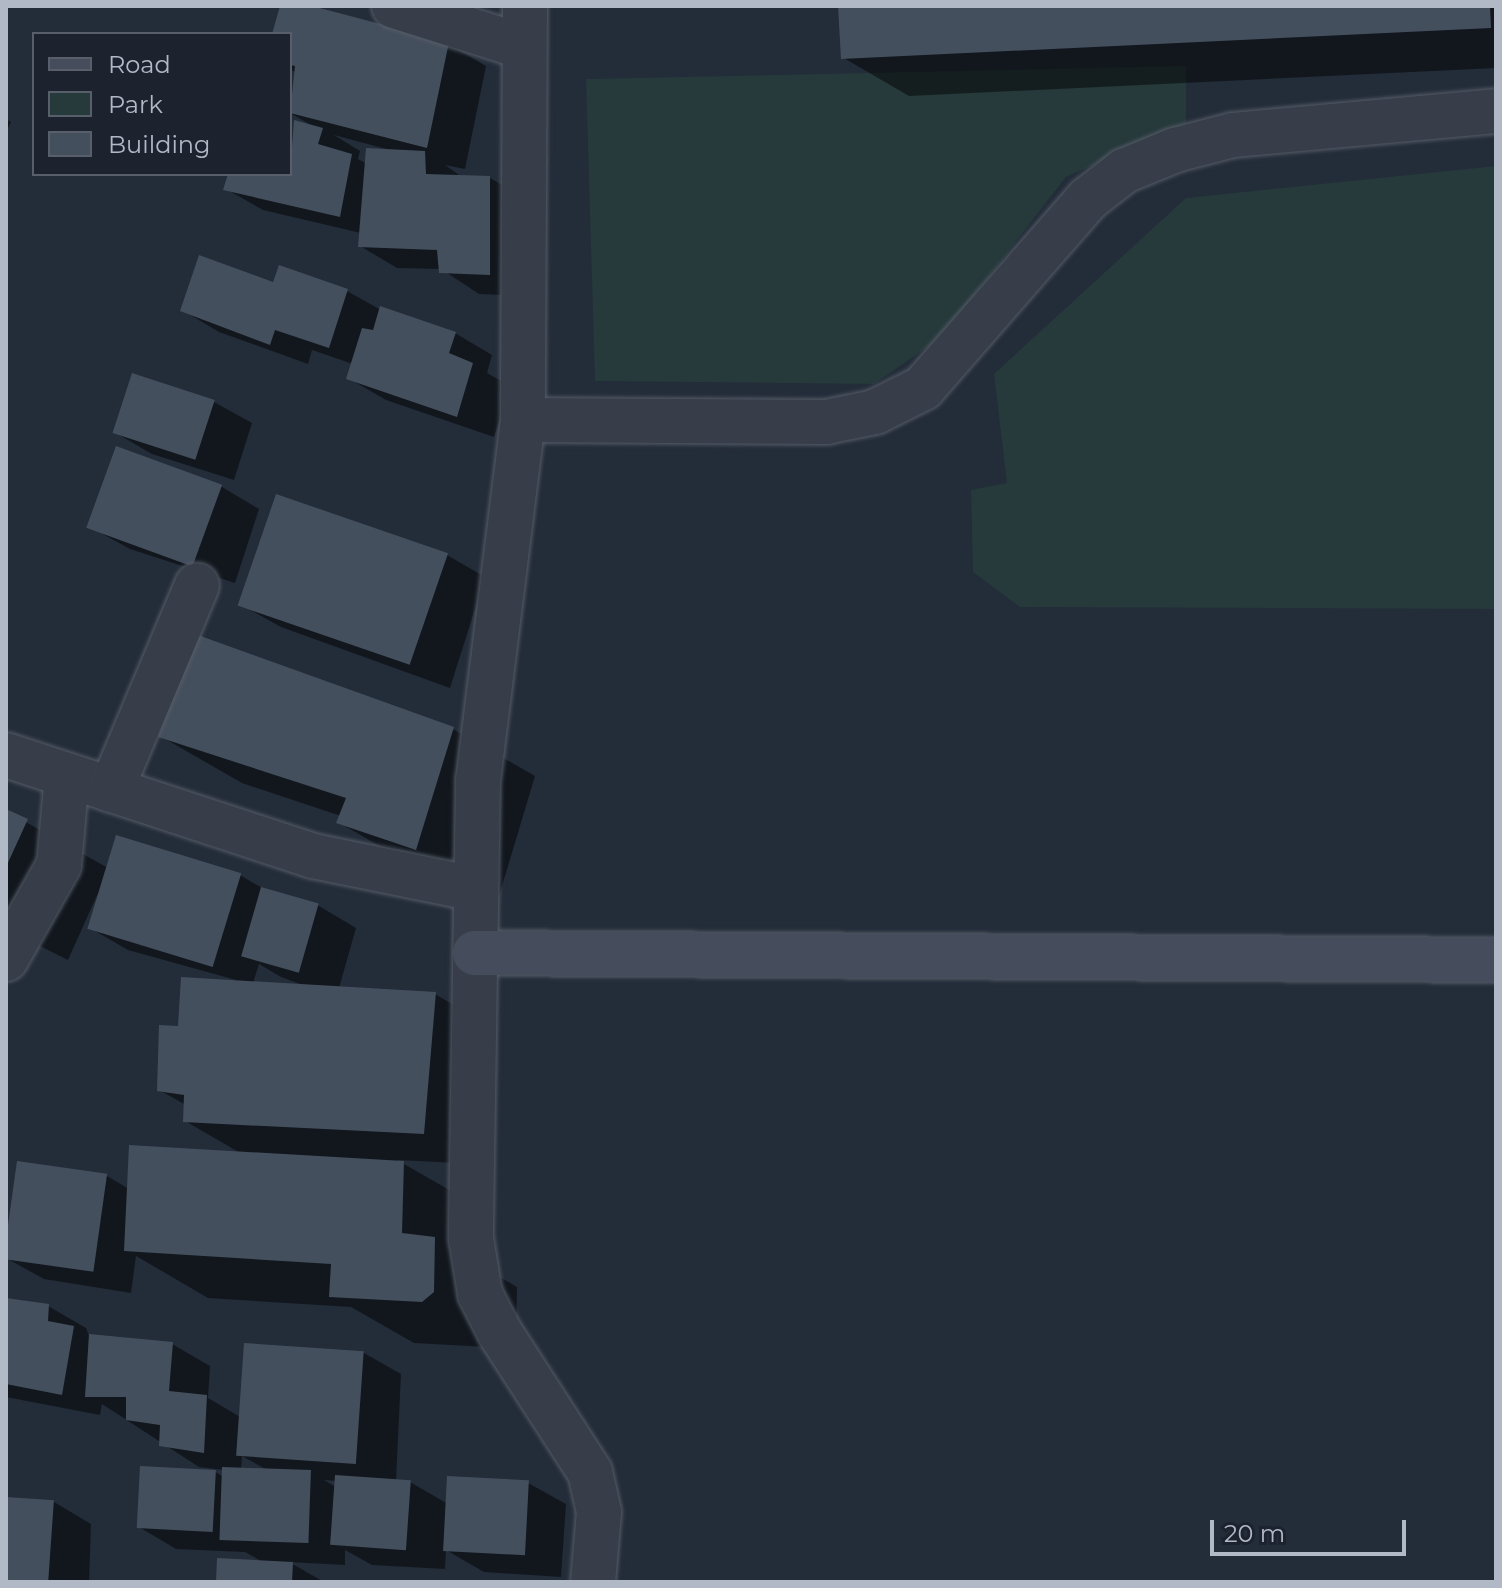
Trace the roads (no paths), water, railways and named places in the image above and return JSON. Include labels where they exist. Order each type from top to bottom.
[{"type":"street","points":[[394,6],[525,26],[523,420],[478,779],[471,1238],[480,1294],[500,1333],[590,1472],[599,1512],[593,1582]]},
{"type":"street","points":[[523,420],[826,422],[875,412],[923,388],[1088,199],[1124,171],[1175,150],[1233,135],[1496,111]]},
{"type":"street","points":[[111,790],[197,585]]},
{"type":"street","points":[[6,755],[313,856],[475,889]]},
{"type":"street","points":[[6,959],[59,865],[67,776]]},
{"type":"street","points":[[475,953],[1496,960]]}]
